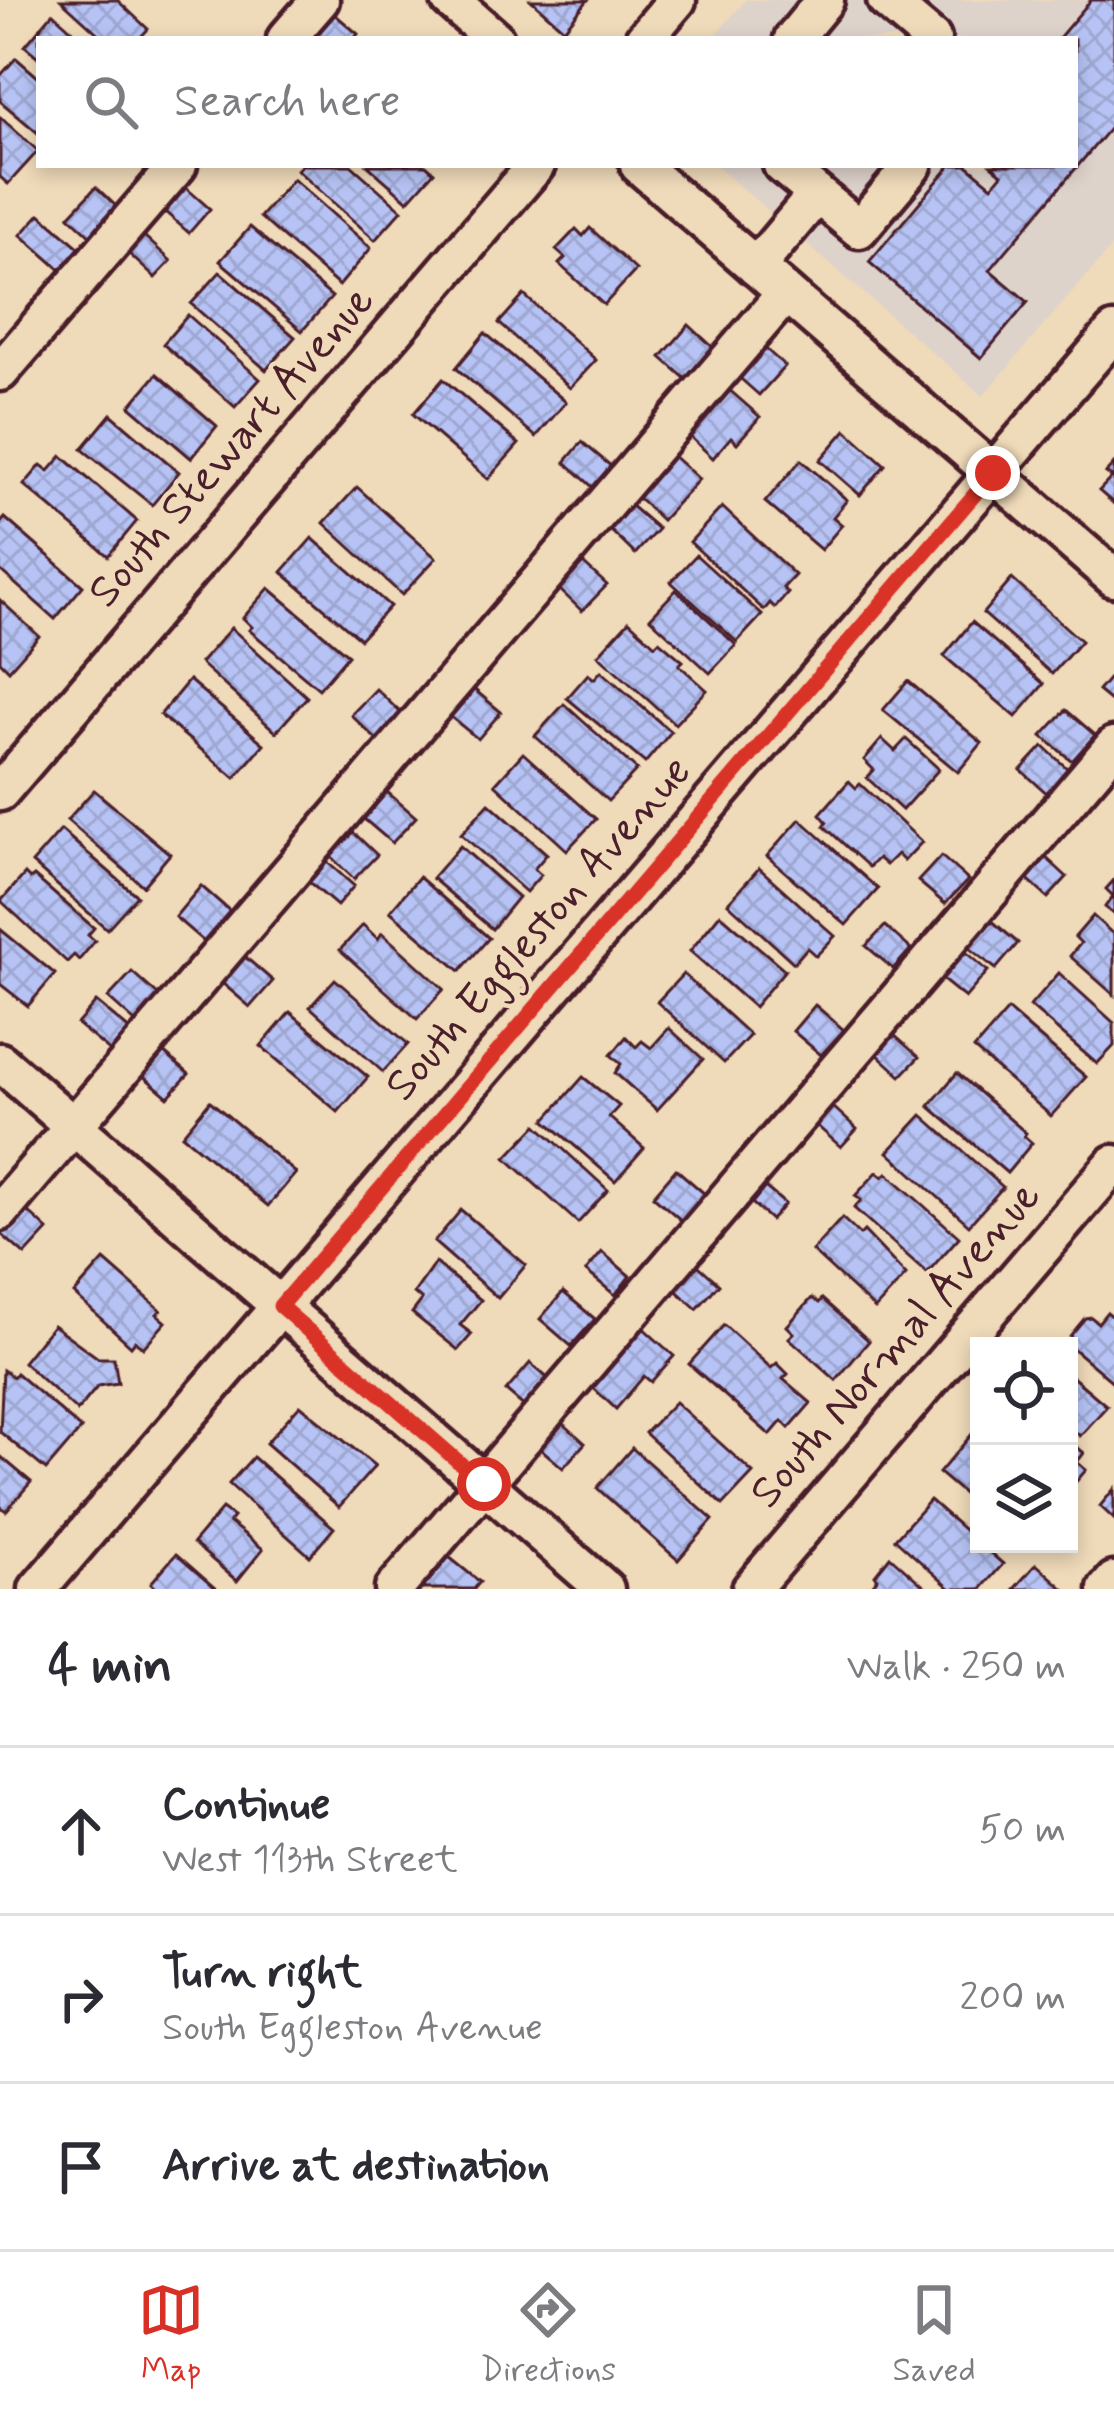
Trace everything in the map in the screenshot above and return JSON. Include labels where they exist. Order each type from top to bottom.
[{"type":"street","points":[[289,36],[320,0]]},
{"type":"street","points":[[450,0],[492,36]]},
{"type":"street","points":[[647,36],[677,0]]},
{"type":"street","points":[[795,36],[825,0]]},
{"type":"street","points":[[886,0],[928,36]]},
{"type":"street","points":[[0,372],[175,168]]},
{"type":"street","name":"South Stewart Avenue","points":[[0,792],[533,168]]},
{"type":"street","points":[[642,168],[1114,578]]},
{"type":"street","points":[[786,168],[859,229],[911,168]]},
{"type":"street","points":[[756,267],[817,194]]},
{"type":"street","points":[[0,1212],[786,293]]},
{"type":"street","name":"South Eggleston Avenue","points":[[38,1589],[1114,332]]},
{"type":"street","points":[[394,1589],[1114,746]]},
{"type":"street","points":[[0,1062],[605,1589]]},
{"type":"street","name":"South Normal Avenue","points":[[751,1589],[1114,1164]]},
{"type":"street","points":[[1107,1589],[1114,1581]]},
{"type":"shaded area","points":[[746,0],[1114,0],[1114,244],[983,396],[718,168],[1078,168],[1078,36],[715,36]]},
{"type":"building","points":[[61,0],[117,0],[148,29],[142,36],[101,36]]},
{"type":"building","points":[[531,0],[588,0],[564,29]]},
{"type":"building","points":[[1091,0],[1114,0],[1114,123],[1078,166],[1078,36],[1061,36]]},
{"type":"building","points":[[332,12],[358,34],[356,36],[312,36]]},
{"type":"building","points":[[53,13],[79,36],[36,36],[36,55],[25,46]]},
{"type":"building","points":[[16,58],[36,75],[36,131],[0,101],[0,76]]},
{"type":"building","points":[[0,117],[36,153],[8,184],[0,177]]},
{"type":"building","points":[[354,168],[402,210],[375,240],[297,170]]},
{"type":"building","points":[[370,168],[429,168],[434,172],[408,201]]},
{"type":"building","points":[[948,168],[971,168],[992,186],[1002,174],[995,168],[1076,168],[990,270],[1028,302],[981,358],[869,262]]},
{"type":"building","points":[[293,179],[371,248],[339,286],[260,217]]},
{"type":"building","points":[[184,186],[210,209],[189,233],[163,210]]},
{"type":"building","points":[[96,187],[120,210],[93,238],[69,216]]},
{"type":"building","points":[[40,214],[81,249],[62,271],[21,235]]},
{"type":"building","points":[[250,227],[332,297],[302,331],[220,261]]},
{"type":"building","points":[[590,228],[636,270],[604,305],[559,264],[565,258],[556,250],[576,229],[583,236]]},
{"type":"building","points":[[143,235],[171,261],[155,278],[127,252]]},
{"type":"building","points":[[220,272],[295,337],[266,370],[191,304]]},
{"type":"building","points":[[524,295],[596,360],[570,388],[499,323]]},
{"type":"building","points":[[188,315],[260,379],[235,407],[163,344]]},
{"type":"building","points":[[689,325],[716,350],[688,381],[661,357]]},
{"type":"building","points":[[485,333],[566,402],[536,437],[456,368]]},
{"type":"building","points":[[759,343],[785,366],[759,395],[733,372]]},
{"type":"building","points":[[157,374],[217,426],[191,458],[130,406]]},
{"type":"building","points":[[443,379],[519,444],[488,479],[413,414]]},
{"type":"building","points":[[726,387],[760,417],[737,443],[731,437],[713,458],[686,433]]},
{"type":"building","points":[[111,414],[179,472],[152,505],[82,449]]},
{"type":"building","points":[[846,430],[885,465],[860,495],[820,460]]},
{"type":"building","points":[[582,442],[612,467],[594,488],[565,462]]},
{"type":"building","points":[[671,454],[699,479],[662,520],[634,494]]},
{"type":"building","points":[[62,456],[137,521],[108,556],[24,485],[41,465],[49,471]]},
{"type":"building","points":[[801,460],[847,500],[833,517],[842,525],[821,550],[765,502]]},
{"type":"building","points":[[1114,464],[1114,504],[1099,491],[1112,477],[1106,473]]},
{"type":"building","points":[[357,487],[436,558],[402,595],[324,523]]},
{"type":"building","points":[[630,505],[658,529],[635,554],[609,529]]},
{"type":"building","points":[[722,507],[795,575],[775,608],[770,603],[764,610],[690,542]]},
{"type":"building","points":[[5,518],[83,586],[55,619],[0,570],[0,524]]},
{"type":"building","points":[[312,538],[390,606],[360,639],[282,572]]},
{"type":"building","points":[[696,555],[762,615],[737,642],[671,582]]},
{"type":"building","points":[[583,563],[607,585],[582,611],[559,589]]},
{"type":"building","points":[[1012,579],[1081,641],[1052,674],[983,613]]},
{"type":"building","points":[[269,588],[348,655],[319,689],[249,630],[252,627],[243,618]]},
{"type":"building","points":[[676,590],[736,645],[710,673],[650,618]]},
{"type":"building","points":[[0,600],[39,636],[9,670],[0,661]]},
{"type":"building","points":[[629,621],[655,645],[659,641],[683,661],[679,665],[707,690],[675,724],[598,655]]},
{"type":"building","points":[[972,622],[1044,684],[1016,717],[944,656]]},
{"type":"building","points":[[231,628],[307,697],[276,732],[200,663]]},
{"type":"building","points":[[601,671],[671,732],[645,763],[567,698],[588,674],[594,679]]},
{"type":"building","points":[[1114,672],[1114,704],[1098,691]]},
{"type":"building","points":[[189,680],[264,744],[235,778],[160,715]]},
{"type":"building","points":[[908,681],[982,743],[958,772],[883,710]]},
{"type":"building","points":[[470,686],[501,712],[478,739],[447,714]]},
{"type":"building","points":[[376,689],[401,713],[377,740],[351,715]]},
{"type":"building","points":[[564,704],[637,770],[608,801],[535,736]]},
{"type":"building","points":[[1066,710],[1095,735],[1072,761],[1042,736]]},
{"type":"building","points":[[882,739],[895,751],[906,739],[939,769],[902,810],[867,778],[874,770],[864,760]]},
{"type":"building","points":[[1043,746],[1070,771],[1049,795],[1021,770]]},
{"type":"building","points":[[523,753],[596,819],[567,850],[495,784]]},
{"type":"building","points":[[849,781],[856,788],[860,784],[922,842],[904,861],[897,854],[886,865],[878,858],[869,867],[824,826],[827,822],[820,814]]},
{"type":"building","points":[[94,790],[170,854],[143,886],[67,820]]},
{"type":"building","points":[[387,792],[416,817],[392,843],[364,819]]},
{"type":"building","points":[[489,803],[547,854],[534,869],[541,875],[526,892],[461,834]]},
{"type":"building","points":[[800,819],[878,889],[846,925],[767,856]]},
{"type":"building","points":[[61,830],[137,896],[107,929],[32,863]]},
{"type":"building","points":[[354,833],[377,855],[354,879],[330,856]]},
{"type":"building","points":[[460,846],[518,897],[492,929],[432,878]]},
{"type":"building","points":[[1040,852],[1067,877],[1048,898],[1021,874]]},
{"type":"building","points":[[941,856],[968,880],[945,904],[918,881]]},
{"type":"building","points":[[327,862],[354,886],[337,906],[309,882]]},
{"type":"building","points":[[759,868],[835,936],[816,956],[807,948],[794,963],[728,903]]},
{"type":"building","points":[[25,874],[30,879],[34,876],[94,928],[88,935],[95,941],[79,960],[74,955],[67,962],[1,901]]},
{"type":"building","points":[[419,877],[489,938],[460,971],[390,911]]},
{"type":"building","points":[[1114,880],[1114,915],[1105,907],[1113,896],[1106,889]]},
{"type":"building","points":[[201,886],[231,912],[204,942],[175,917]]},
{"type":"building","points":[[720,914],[785,970],[754,1007],[690,951]]},
{"type":"building","points":[[1093,916],[1114,935],[1114,995],[1070,956],[1081,943],[1075,937]]},
{"type":"building","points":[[991,920],[1018,943],[996,969],[968,947]]},
{"type":"building","points":[[363,925],[378,939],[382,933],[444,989],[417,1019],[340,950]]},
{"type":"building","points":[[885,926],[911,949],[893,969],[866,946]]},
{"type":"building","points":[[0,929],[55,974],[28,1006],[0,984]]},
{"type":"building","points":[[961,948],[988,971],[965,998],[938,976]]},
{"type":"building","points":[[244,956],[273,981],[250,1007],[221,982]]},
{"type":"building","points":[[132,972],[159,996],[135,1022],[108,998]]},
{"type":"building","points":[[1059,973],[1114,1023],[1114,1046],[1097,1064],[1030,1006]]},
{"type":"building","points":[[683,974],[750,1035],[724,1063],[657,1002]]},
{"type":"building","points":[[335,979],[408,1044],[383,1072],[310,1007]]},
{"type":"building","points":[[96,1002],[131,1031],[112,1053],[77,1024]]},
{"type":"building","points":[[815,1005],[844,1030],[821,1055],[793,1031]]},
{"type":"building","points":[[1008,1010],[1086,1077],[1051,1116],[974,1049]]},
{"type":"building","points":[[290,1012],[368,1077],[338,1112],[261,1046]]},
{"type":"building","points":[[669,1028],[703,1059],[657,1110],[615,1073],[621,1064],[611,1055],[626,1037],[636,1047],[642,1041],[651,1048]]},
{"type":"building","points":[[893,1034],[919,1057],[901,1076],[876,1053]]},
{"type":"building","points":[[162,1051],[189,1074],[168,1097],[141,1074]]},
{"type":"building","points":[[957,1073],[1032,1143],[1007,1173],[929,1106]]},
{"type":"building","points":[[583,1077],[619,1106],[609,1117],[644,1148],[615,1181],[545,1120]]},
{"type":"building","points":[[210,1101],[296,1173],[268,1206],[182,1135]]},
{"type":"building","points":[[830,1104],[857,1129],[841,1147],[814,1123]]},
{"type":"building","points":[[922,1115],[1003,1187],[969,1225],[888,1152]]},
{"type":"building","points":[[537,1125],[608,1190],[578,1223],[506,1158]]},
{"type":"building","points":[[676,1169],[706,1195],[683,1222],[653,1196]]},
{"type":"building","points":[[877,1172],[883,1177],[887,1173],[959,1237],[927,1273],[854,1208],[861,1200],[855,1196]]},
{"type":"building","points":[[765,1187],[785,1204],[771,1220],[752,1203]]},
{"type":"building","points":[[23,1207],[48,1230],[25,1255],[0,1233]]},
{"type":"building","points":[[461,1210],[526,1265],[498,1298],[434,1242]]},
{"type":"building","points":[[842,1218],[860,1235],[864,1231],[906,1275],[875,1309],[812,1251]]},
{"type":"building","points":[[602,1252],[630,1276],[615,1295],[586,1271]]},
{"type":"building","points":[[104,1260],[161,1310],[157,1314],[166,1322],[143,1348],[135,1341],[131,1346],[74,1294]]},
{"type":"building","points":[[692,1260],[719,1284],[697,1309],[670,1285]]},
{"type":"building","points":[[435,1263],[481,1300],[460,1325],[472,1334],[458,1350],[412,1313],[422,1300],[414,1293]]},
{"type":"building","points":[[563,1292],[595,1319],[571,1346],[540,1319]]},
{"type":"building","points":[[812,1298],[819,1303],[822,1299],[869,1341],[836,1380],[789,1338],[794,1333],[787,1326]]},
{"type":"building","points":[[1107,1312],[1114,1318],[1114,1383],[1078,1353],[1078,1337],[1070,1337],[1085,1318],[1098,1323]]},
{"type":"building","points":[[53,1325],[98,1358],[114,1358],[118,1383],[98,1386],[77,1411],[23,1362]]},
{"type":"building","points":[[640,1325],[674,1356],[651,1382],[644,1376],[616,1409],[588,1383]]},
{"type":"building","points":[[724,1325],[771,1368],[777,1363],[788,1374],[783,1379],[811,1403],[789,1428],[782,1421],[770,1435],[689,1364]]},
{"type":"building","points":[[530,1363],[551,1381],[527,1409],[506,1391]]},
{"type":"building","points":[[3,1370],[13,1377],[16,1373],[81,1429],[46,1470],[0,1432]]},
{"type":"building","points":[[1078,1382],[1107,1406],[1078,1434]]},
{"type":"building","points":[[675,1402],[753,1473],[723,1505],[645,1433]]},
{"type":"building","points":[[300,1405],[375,1466],[339,1507],[266,1443]]},
{"type":"building","points":[[556,1417],[585,1443],[563,1468],[534,1443]]},
{"type":"building","points":[[970,1436],[970,1499],[939,1473]]},
{"type":"building","points":[[632,1448],[713,1520],[678,1560],[597,1488]]},
{"type":"building","points":[[0,1456],[31,1482],[6,1511],[0,1506]]},
{"type":"building","points":[[253,1457],[334,1528],[310,1556],[229,1484]]},
{"type":"building","points":[[1114,1489],[1114,1519],[1100,1506]]},
{"type":"building","points":[[930,1500],[970,1535],[970,1553],[990,1553],[1003,1564],[981,1589],[951,1589],[895,1539]]},
{"type":"building","points":[[222,1509],[233,1517],[229,1522],[263,1549],[237,1581],[193,1543]]},
{"type":"building","points":[[176,1554],[216,1589],[157,1589],[151,1583]]},
{"type":"building","points":[[890,1556],[927,1589],[869,1589]]},
{"type":"building","points":[[449,1557],[480,1582],[474,1589],[422,1589]]},
{"type":"building","points":[[1036,1564],[1064,1589],[1014,1589]]},
{"type":"route","points":[[484,1484],[280,1306],[993,473]]}]
